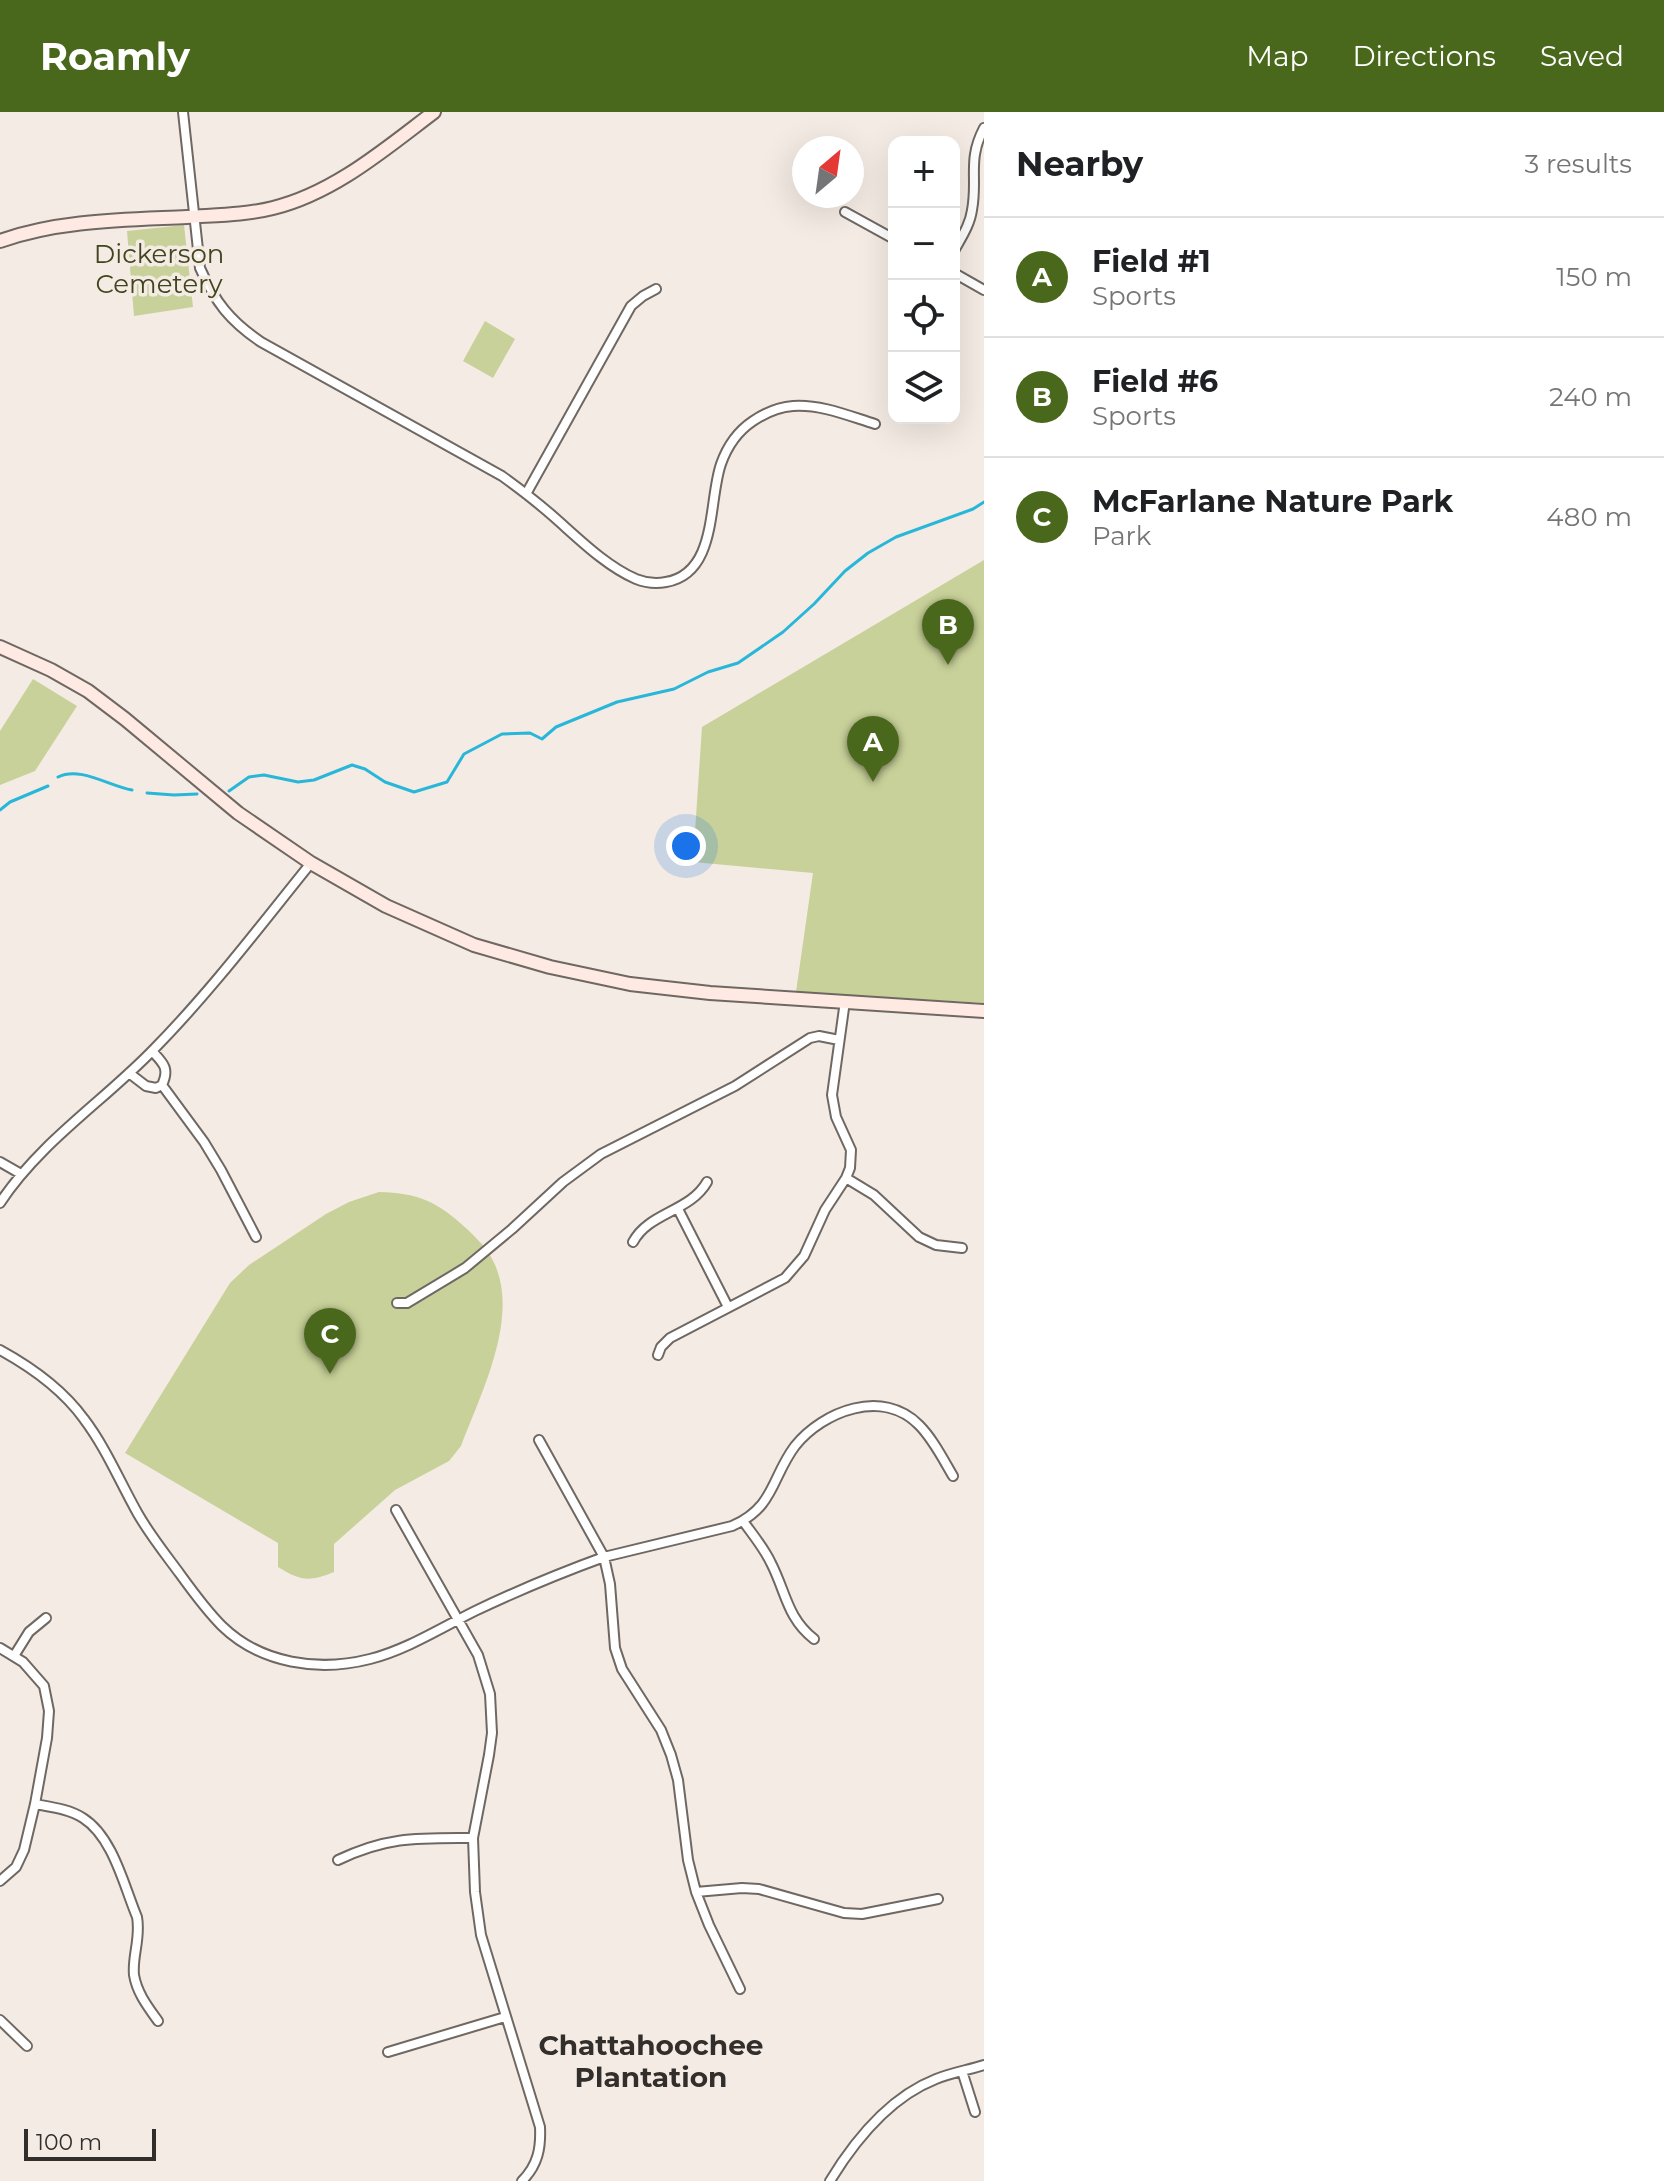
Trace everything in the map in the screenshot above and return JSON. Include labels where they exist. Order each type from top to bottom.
[{"type":"street","points":[[183,112],[200,268],[220,307],[261,342],[502,476],[625,573],[649,583],[672,581],[689,571],[705,546],[720,466],[732,442],[749,423],[771,411],[805,406],[875,424]]},
{"type":"street","points":[[0,241],[43,229],[120,220],[237,214],[272,208],[316,193],[382,151],[434,112]]},
{"type":"street","points":[[960,240],[972,211],[973,156],[984,128]]},
{"type":"street","points":[[845,212],[888,236]]},
{"type":"street","points":[[960,276],[984,290]]},
{"type":"street","points":[[526,494],[631,306],[656,289]]},
{"type":"street","points":[[0,647],[88,691],[238,813],[311,863],[417,921],[474,945],[522,960],[630,984],[710,993],[984,1011]]},
{"type":"street","points":[[0,1203],[21,1174],[152,1051],[213,985],[311,863]]},
{"type":"street","points":[[658,1355],[670,1338],[792,1272],[804,1256],[825,1210],[846,1178],[851,1150],[836,1117],[832,1095],[845,1001]]},
{"type":"street","points":[[397,1303],[407,1303],[465,1268],[563,1182],[601,1154],[735,1086],[810,1038],[819,1036],[839,1040]]},
{"type":"street","points":[[129,1073],[146,1086],[156,1088],[162,1085],[167,1076],[166,1067],[152,1051]]},
{"type":"street","points":[[162,1085],[204,1142],[256,1237]]},
{"type":"street","points":[[0,1162],[21,1174]]},
{"type":"street","points":[[846,1178],[874,1195],[919,1237],[936,1245],[962,1248]]},
{"type":"street","points":[[633,1242],[638,1232],[646,1226],[698,1196],[707,1182]]},
{"type":"street","points":[[678,1209],[728,1307]]},
{"type":"street","points":[[0,1350],[40,1375],[82,1416],[99,1440],[139,1516],[224,1628],[272,1656],[310,1665],[340,1665],[372,1659],[539,1581],[604,1557],[743,1521],[769,1496],[798,1443],[817,1426],[845,1410],[880,1406],[903,1413],[927,1435],[953,1476]]},
{"type":"street","points":[[903,1413],[910,1401]]},
{"type":"street","points":[[539,1440],[604,1557],[610,1584],[615,1648],[622,1669],[661,1730],[671,1755],[696,1892],[740,1989]]},
{"type":"street","points":[[396,1510],[478,1655],[486,1676],[492,1712],[489,1755],[473,1838],[477,1913],[487,1957],[540,2127],[538,2157],[522,2181]]},
{"type":"street","points":[[743,1521],[770,1561],[793,1619],[814,1639]]},
{"type":"street","points":[[14,1656],[29,1632],[46,1618]]},
{"type":"street","points":[[0,1648],[32,1671],[44,1686],[48,1698],[49,1725],[35,1804],[21,1858],[0,1881]]},
{"type":"street","points":[[35,1804],[81,1817],[101,1833],[108,1845],[137,1917],[137,1985],[158,2021]]},
{"type":"street","points":[[338,1860],[389,1841],[473,1838]]},
{"type":"street","points":[[696,1892],[759,1889],[844,1913],[862,1914],[938,1899]]},
{"type":"street","points":[[388,2052],[505,2017]]},
{"type":"street","points":[[0,2020],[27,2046]]},
{"type":"street","points":[[830,2181],[885,2111],[916,2088],[938,2078],[984,2065]]},
{"type":"street","points":[[962,2071],[975,2112]]},
{"type":"green space","name":"Dickerson Cemetery","points":[[184,225],[193,307],[134,316],[127,231]]},
{"type":"green space","points":[[485,321],[515,339],[493,378],[463,361]]},
{"type":"green space","points":[[984,560],[984,1003],[796,992],[813,873],[693,862],[702,727]]},
{"type":"green space","points":[[33,679],[77,706],[35,771],[0,785],[0,731]]},
{"type":"green space","points":[[379,1192],[406,1194],[437,1206],[457,1220],[486,1250],[500,1279],[503,1302],[496,1352],[461,1446],[449,1461],[395,1490],[334,1544],[334,1572],[311,1579],[299,1577],[278,1567],[278,1543],[125,1453],[230,1283],[249,1265],[326,1214]]},
{"type":"waterway","points":[[229,791],[249,777],[264,775],[298,782],[314,780],[352,765],[385,782],[414,792],[447,782],[464,754],[502,734],[530,733],[542,739],[556,727],[617,702],[674,689],[708,672],[738,663],[783,632],[845,571],[868,553],[896,537],[973,509],[984,502]]},
{"type":"waterway","points":[[58,777],[85,775],[132,790]]},
{"type":"waterway","points":[[0,810],[10,802],[48,786]]},
{"type":"waterway","points":[[147,793],[197,794]]},
{"type":"place","name":"Field #6","points":[[948,665]]},
{"type":"place","name":"Field #1","points":[[873,782]]},
{"type":"place","name":"McFarlane Nature Park","points":[[330,1374]]},
{"type":"district","name":"Chattahoochee Plantation","points":[[651,2061]]}]
